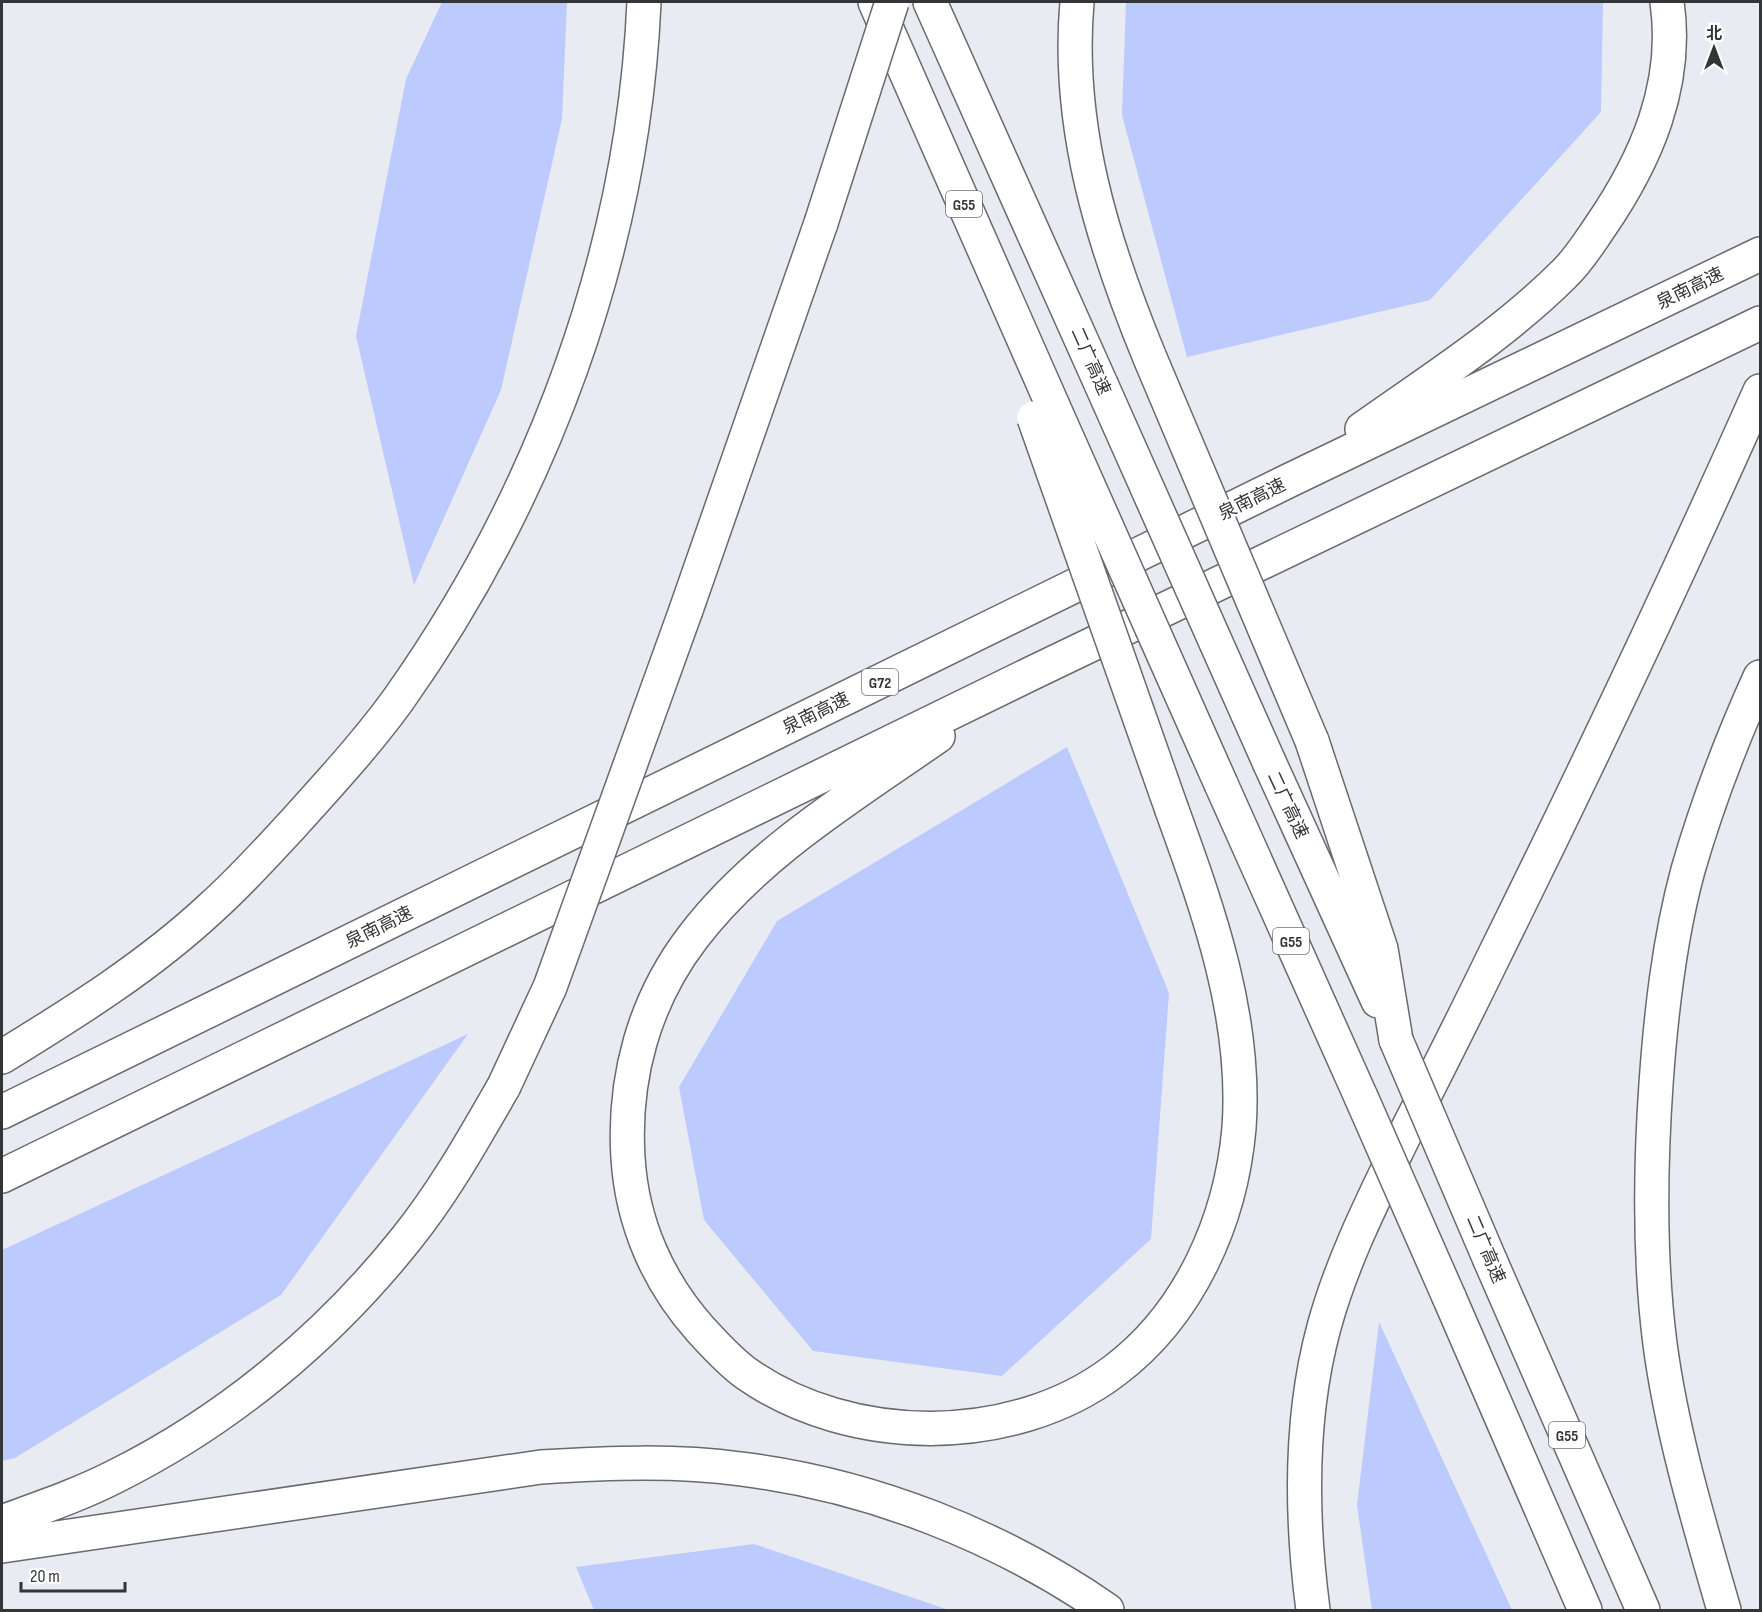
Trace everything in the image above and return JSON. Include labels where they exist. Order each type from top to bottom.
[{"type":"highway","points":[[2,1057],[153,957],[213,907],[266,853],[352,758],[396,703],[478,576],[539,451],[586,323],[622,183],[635,111],[644,2]]},
{"type":"highway","name":"G55","points":[[875,2],[1005,297],[1044,412],[1221,784],[1586,1611]]},
{"type":"highway","points":[[2,1521],[115,1477],[172,1445],[276,1372],[321,1332],[406,1239],[473,1141],[504,1086],[550,987],[686,610],[821,223],[892,2]]},
{"type":"highway","name":"二广高速","points":[[930,2],[1270,764],[1396,1040],[1643,1611]]},
{"type":"highway","points":[[1077,2],[1075,92],[1088,175],[1114,265],[1150,358],[1312,741],[1381,949],[1396,1040]]},
{"type":"highway","points":[[1288,481],[1489,339],[1567,272],[1626,189],[1649,144],[1663,98],[1669,54],[1667,2]]},
{"type":"highway","name":"泉南高速","points":[[2,1112],[1288,481],[1761,254]]},
{"type":"highway","points":[[2,1176],[1026,676],[1761,323]]},
{"type":"highway","points":[[1313,1611],[1307,1559],[1304,1499],[1307,1438],[1323,1331],[1338,1280],[1360,1225],[1494,956],[1709,506],[1761,391]]},
{"type":"highway","points":[[1026,676],[830,812],[747,879],[722,903],[692,939],[666,978],[646,1018],[629,1091],[626,1131],[635,1210],[648,1248],[671,1291],[688,1315],[744,1372],[782,1395],[825,1414],[871,1425],[917,1429],[973,1425],[1028,1414],[1072,1397],[1114,1372],[1149,1340],[1180,1303],[1214,1236],[1230,1184],[1239,1126],[1239,1077],[1236,1034],[1227,982],[1200,886],[1172,810],[1044,412]]},
{"type":"highway","points":[[1724,1611],[1694,1502],[1661,1346],[1652,1242],[1653,1122],[1663,1000],[1688,871],[1720,773],[1761,676]]},
{"type":"highway","points":[[2,1546],[541,1467],[606,1463],[673,1464],[739,1468],[794,1477],[895,1505],[942,1521],[1033,1564],[1070,1585],[1107,1611]]},
{"type":"shaded area","points":[[442,2],[567,2],[562,119],[501,390],[414,585],[356,336],[406,79]]},
{"type":"shaded area","points":[[1126,2],[1603,2],[1601,112],[1430,300],[1187,357],[1122,115]]},
{"type":"shaded area","points":[[1067,747],[1169,993],[1151,1239],[1002,1376],[813,1351],[704,1220],[679,1087],[777,921]]},
{"type":"shaded area","points":[[468,1034],[281,1295],[15,1458],[2,1461],[2,1250]]},
{"type":"shaded area","points":[[1379,1322],[1512,1610],[1372,1610],[1357,1505]]},
{"type":"shaded area","points":[[754,1544],[949,1610],[594,1610],[576,1567]]}]
